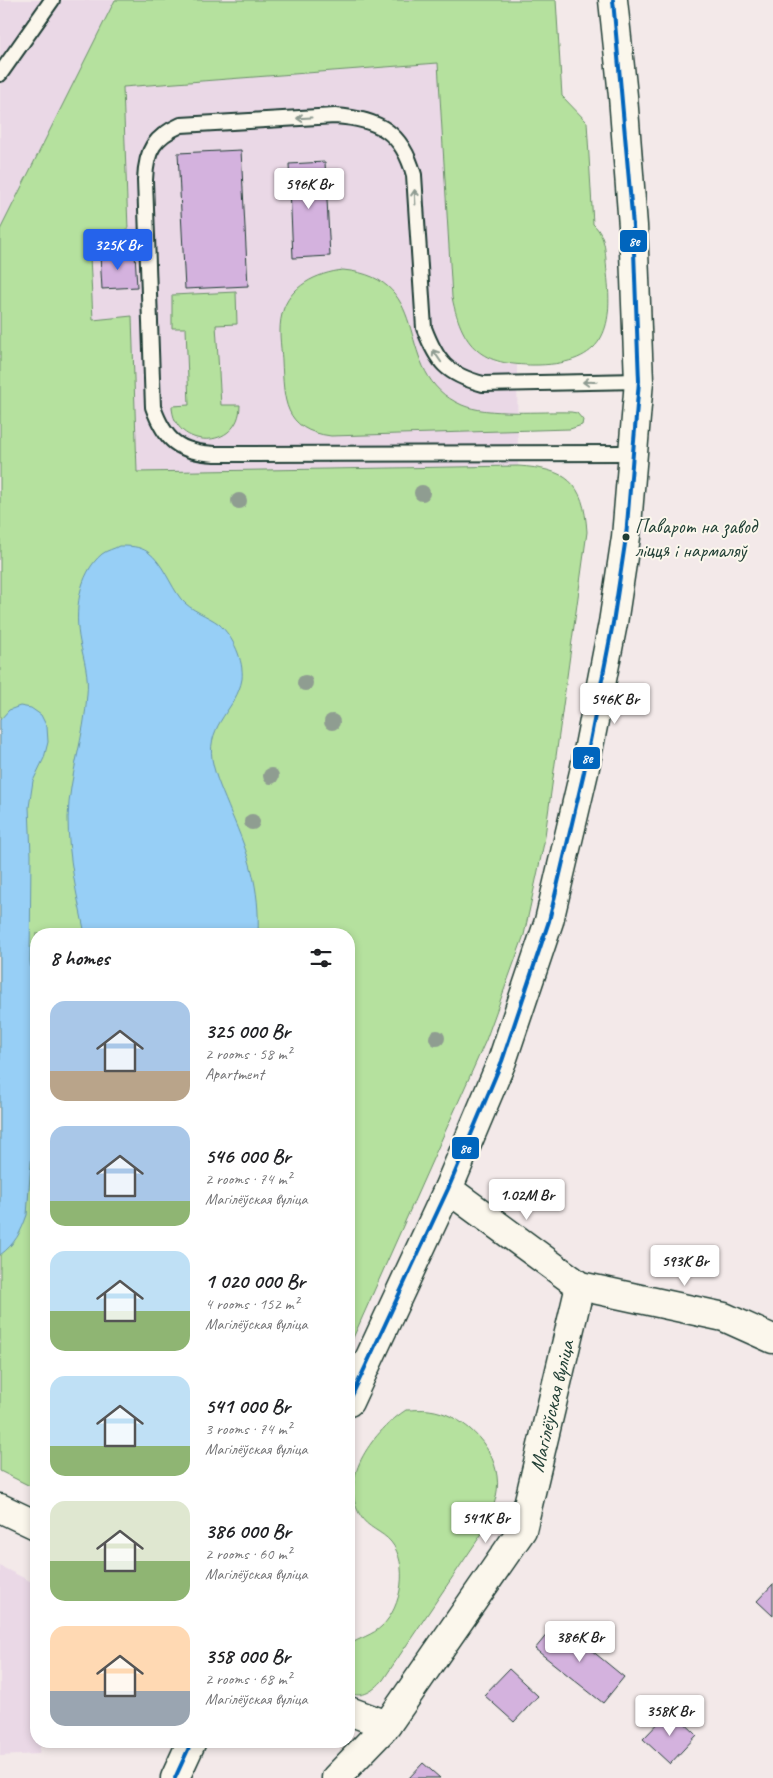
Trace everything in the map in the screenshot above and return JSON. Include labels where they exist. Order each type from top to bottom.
[{"type":"street","points":[[355,1389],[448,1189],[502,1061],[549,921],[584,772],[613,623],[626,537],[639,381],[632,226],[623,96],[613,0]]},
{"type":"street","points":[[448,1189],[580,1286],[724,1317],[773,1339]]},
{"type":"street","name":"Магілёўская вуліца","points":[[336,1778],[387,1725],[522,1530],[580,1286]]},
{"type":"street","points":[[0,1508],[30,1523]]},
{"type":"street","points":[[355,1714],[387,1725]]},
{"type":"street","points":[[175,1778],[189,1748]]},
{"type":"lane","points":[[0,74],[52,0]]},
{"type":"lane","points":[[633,453],[215,454],[185,449],[173,442],[163,431],[153,406],[145,180],[149,152],[162,135],[181,125],[335,116],[358,118],[379,125],[395,136],[409,156],[414,176],[424,328],[432,350],[445,368],[464,379],[483,384],[639,381]]},
{"type":"shaded area","points":[[0,0],[115,0],[0,230]]},
{"type":"shaded area","points":[[438,63],[452,297],[456,319],[497,363],[517,365],[518,466],[137,472],[132,317],[93,320],[89,233],[128,229],[123,87]]},
{"type":"shaded area","points":[[0,1566],[30,1581],[30,1748],[40,1748],[39,1754],[0,1756]]},
{"type":"green space","points":[[115,0],[556,0],[562,96],[587,122],[593,224],[598,229],[603,240],[609,294],[608,312],[600,340],[578,358],[561,363],[539,365],[504,363],[479,352],[470,343],[457,316],[452,297],[438,63],[123,87],[128,230],[89,234],[93,320],[132,316],[137,472],[518,466],[535,468],[549,470],[560,475],[577,489],[582,501],[587,532],[544,843],[524,935],[486,1040],[355,1334],[355,928],[30,928],[30,1486],[0,1471],[0,230]]},
{"type":"green space","points":[[343,270],[373,277],[392,290],[403,308],[426,372],[440,390],[462,405],[486,411],[500,412],[577,413],[583,420],[582,425],[570,429],[331,436],[315,433],[303,427],[289,411],[286,400],[280,337],[282,314],[291,296],[305,283],[323,274]]},
{"type":"green space","points":[[236,292],[237,324],[216,325],[221,405],[240,405],[237,420],[230,431],[219,437],[206,439],[194,437],[183,431],[175,420],[172,406],[189,405],[186,328],[172,328],[172,295]]},
{"type":"green space","points":[[406,1410],[426,1410],[441,1413],[464,1424],[474,1432],[489,1453],[494,1464],[498,1483],[496,1496],[485,1529],[383,1680],[368,1692],[355,1695],[355,1641],[378,1629],[389,1618],[401,1585],[400,1562],[397,1551],[391,1542],[363,1519],[355,1502],[355,1480],[363,1456],[372,1442],[394,1419]]},
{"type":"water","points":[[119,546],[131,546],[148,552],[162,568],[181,599],[189,607],[219,624],[229,635],[236,649],[241,664],[242,679],[239,690],[214,736],[212,759],[217,779],[248,857],[255,886],[258,928],[84,928],[71,862],[68,833],[71,787],[86,710],[86,668],[78,631],[78,607],[83,583],[88,572],[94,562],[104,553]]},
{"type":"water","points":[[20,706],[31,708],[41,715],[47,727],[48,742],[44,758],[33,781],[29,807],[31,855],[30,1176],[27,1215],[17,1237],[0,1255],[0,720],[9,710]]},
{"type":"building","points":[[241,150],[248,286],[185,289],[178,153]]},
{"type":"building","points":[[325,162],[330,256],[293,258],[289,164]]},
{"type":"building","points":[[135,254],[137,287],[102,289],[100,255]]},
{"type":"building","points":[[773,1584],[773,1616],[757,1601]]},
{"type":"building","points":[[557,1622],[624,1677],[603,1703],[535,1649]]},
{"type":"building","points":[[509,1669],[538,1696],[514,1722],[484,1695]]},
{"type":"building","points":[[671,1710],[697,1735],[670,1764],[643,1739]]},
{"type":"building","points":[[423,1763],[440,1778],[409,1778]]},
{"type":"transit line","name":"8е","points":[[355,1389],[448,1189],[502,1061],[549,921],[584,772],[613,623],[626,537],[639,381],[633,226],[613,0]]},
{"type":"transit line","name":"8е","points":[[175,1778],[189,1748]]},
{"type":"place","name":"Паварот на завод ліцця і нармаляў","points":[[626,537]]}]
